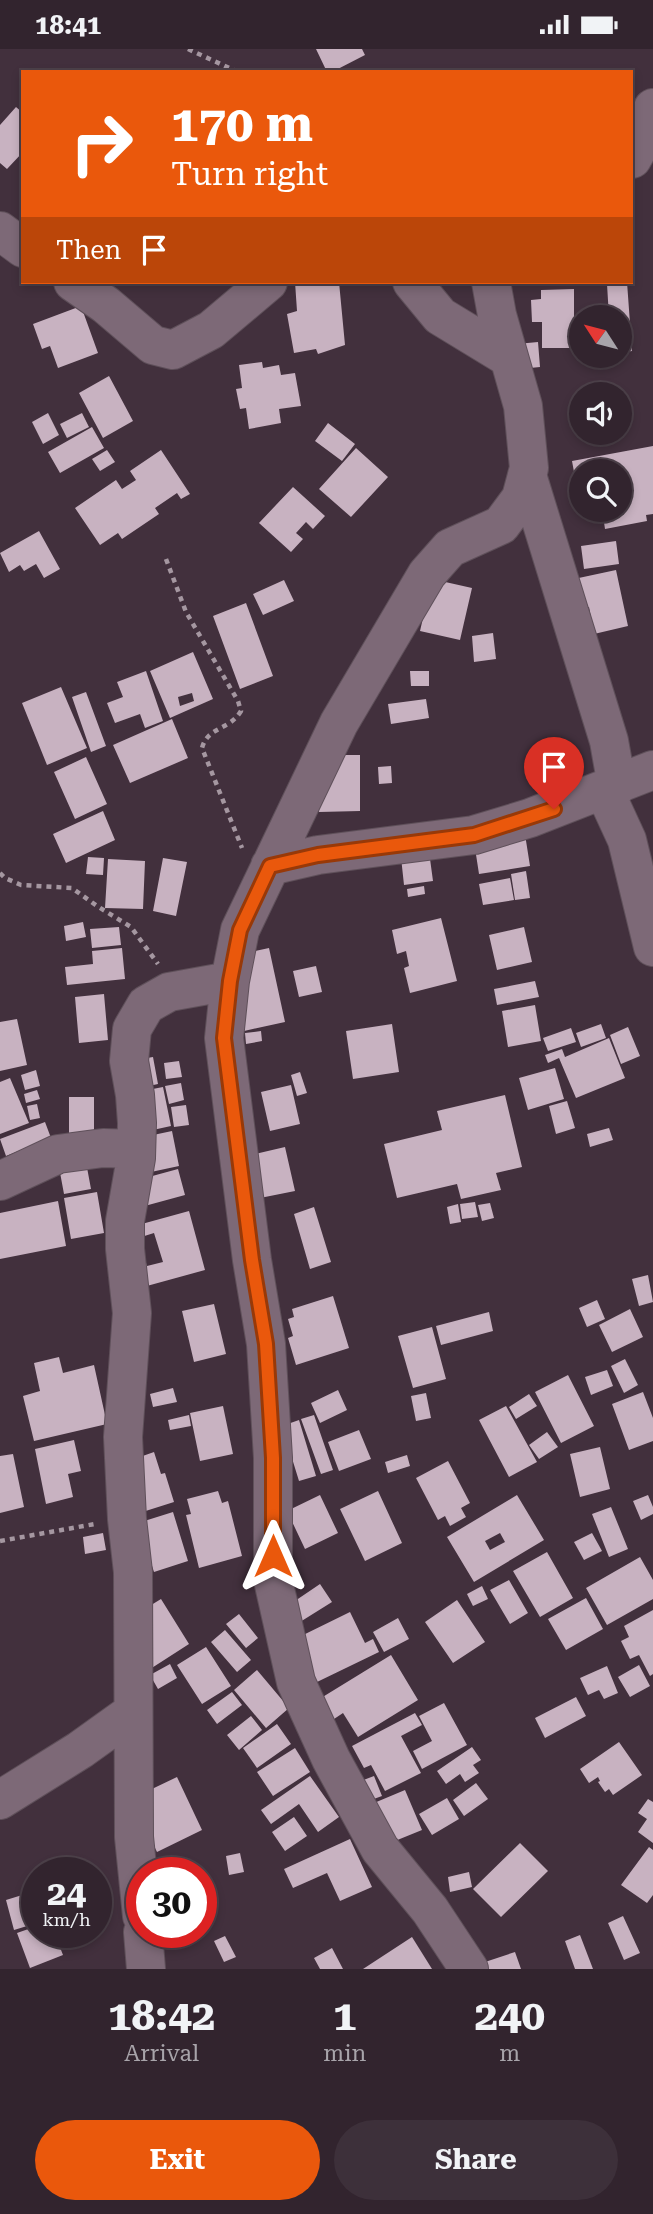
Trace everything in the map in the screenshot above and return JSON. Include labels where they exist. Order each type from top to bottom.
[{"type":"street","points":[[633,157],[644,138],[653,108]]},
{"type":"street","points":[[633,166],[653,160]]},
{"type":"street","points":[[0,231],[21,247]]},
{"type":"street","points":[[76,284],[106,305],[153,345],[173,350],[211,330],[266,284]]},
{"type":"street","points":[[414,284],[439,316],[509,358]]},
{"type":"street","points":[[469,1969],[430,1910],[380,1849],[331,1759],[296,1682],[273,1580],[273,1458],[266,1344],[252,1260],[224,1038],[230,981],[240,930],[339,723],[427,574],[450,548],[501,525],[521,498],[529,468],[523,406],[491,284]]},
{"type":"street","points":[[527,475],[609,741],[610,788],[627,840],[653,947]]},
{"type":"street","points":[[264,879],[318,855],[474,835],[530,818],[653,770]]},
{"type":"street","points":[[136,1857],[133,1571],[127,1519],[123,1437],[132,1313],[125,1221],[136,1149],[135,1095],[129,1061],[132,1029],[146,1005],[176,991],[230,981]]},
{"type":"street","points":[[0,1181],[58,1154],[103,1148],[136,1149]]},
{"type":"street","points":[[0,1800],[80,1750],[133,1712]]},
{"type":"street","points":[[144,1948],[146,1969]]},
{"type":"path","points":[[188,49],[234,70]]},
{"type":"path","points":[[166,559],[186,612],[238,701],[241,711],[235,721],[212,732],[204,740],[202,748],[233,821],[264,879]]},
{"type":"path","points":[[0,873],[21,885],[72,888],[97,907],[131,926],[176,991]]},
{"type":"path","points":[[0,1541],[127,1519]]},
{"type":"building","points":[[316,49],[362,49],[365,55],[336,70],[326,70]]},
{"type":"building","points":[[16,107],[21,111],[21,154],[7,169],[0,163],[0,125]]},
{"type":"building","points":[[295,284],[339,284],[345,345],[318,354],[316,349],[294,353],[287,314],[297,311]]},
{"type":"building","points":[[607,284],[627,284],[629,305],[608,305]]},
{"type":"building","points":[[574,289],[574,305],[569,305],[569,348],[542,348],[542,322],[532,322],[531,300],[541,299],[541,290]]},
{"type":"building","points":[[81,306],[98,353],[58,368],[50,346],[42,349],[33,324]]},
{"type":"building","points":[[538,342],[540,367],[520,369],[517,344]]},
{"type":"building","points":[[262,362],[263,368],[279,365],[281,375],[295,373],[301,406],[279,409],[281,423],[249,429],[246,408],[240,409],[236,389],[242,388],[239,365]]},
{"type":"building","points":[[109,376],[133,421],[103,438],[79,393]]},
{"type":"building","points":[[48,413],[59,435],[43,444],[32,422]]},
{"type":"building","points":[[82,413],[89,427],[67,438],[60,424]]},
{"type":"building","points":[[328,423],[355,444],[342,461],[315,441]]},
{"type":"building","points":[[92,427],[104,448],[60,473],[48,452]]},
{"type":"building","points":[[653,446],[653,514],[646,515],[647,521],[605,529],[604,522],[632,522],[632,459],[583,459]]},
{"type":"building","points":[[356,448],[388,477],[351,517],[319,489]]},
{"type":"building","points":[[107,450],[115,462],[100,471],[92,459]]},
{"type":"building","points":[[161,450],[190,494],[181,499],[177,493],[155,508],[159,514],[122,539],[118,533],[100,545],[75,508],[116,480],[122,489],[136,480],[130,471]]},
{"type":"building","points":[[293,487],[325,516],[313,529],[306,522],[296,533],[303,539],[291,552],[259,523]]},
{"type":"building","points":[[39,531],[60,569],[44,578],[36,564],[24,571],[20,565],[9,572],[0,553]]},
{"type":"building","points":[[616,541],[619,564],[584,569],[581,546]]},
{"type":"building","points":[[616,570],[628,626],[594,634],[589,607],[580,609],[574,579]]},
{"type":"building","points":[[432,579],[472,588],[460,640],[420,631]]},
{"type":"building","points":[[284,580],[294,601],[263,615],[253,594]]},
{"type":"building","points":[[246,603],[273,676],[240,689],[213,616]]},
{"type":"building","points":[[493,633],[496,659],[474,662],[472,636]]},
{"type":"building","points":[[193,652],[213,699],[170,718],[150,671]],"holes":[[[192,693],[194,701],[180,706],[178,697]]]},
{"type":"building","points":[[146,671],[163,721],[145,728],[140,714],[115,723],[107,703],[123,697],[117,682]]},
{"type":"building","points":[[410,671],[429,671],[429,686],[411,686]]},
{"type":"building","points":[[61,687],[87,748],[47,765],[22,703]]},
{"type":"building","points":[[86,692],[106,746],[91,752],[72,697]]},
{"type":"building","points":[[426,699],[429,718],[391,724],[388,704]]},
{"type":"building","points":[[172,719],[188,758],[130,783],[113,745]]},
{"type":"building","points":[[318,755],[360,755],[360,811],[319,812]]},
{"type":"building","points":[[86,757],[107,804],[75,819],[54,772]]},
{"type":"building","points":[[391,766],[392,783],[379,784],[378,767]]},
{"type":"building","points":[[103,811],[115,840],[66,863],[53,834]]},
{"type":"building","points":[[524,828],[530,866],[479,874],[473,835]]},
{"type":"building","points":[[428,844],[433,881],[404,885],[400,848]]},
{"type":"building","points":[[88,857],[104,858],[103,875],[86,874]]},
{"type":"building","points":[[163,858],[187,862],[176,916],[153,911]]},
{"type":"building","points":[[108,859],[145,861],[143,909],[105,908]]},
{"type":"building","points":[[526,871],[530,898],[515,900],[511,874]]},
{"type":"building","points":[[510,878],[514,900],[483,905],[479,884]]},
{"type":"building","points":[[424,886],[425,894],[408,897],[407,889]]},
{"type":"building","points":[[441,918],[457,981],[410,993],[404,968],[409,966],[406,951],[397,954],[392,930]]},
{"type":"building","points":[[83,922],[86,937],[66,941],[64,926]]},
{"type":"building","points":[[119,927],[121,945],[92,948],[90,929]]},
{"type":"building","points":[[524,927],[532,962],[497,970],[489,935]]},
{"type":"building","points":[[122,948],[125,979],[67,985],[65,967],[93,964],[92,951]]},
{"type":"building","points":[[269,948],[285,1022],[244,1031],[237,955]]},
{"type":"building","points":[[316,966],[322,992],[299,997],[293,971]]},
{"type":"building","points":[[535,981],[539,997],[497,1005],[494,989]]},
{"type":"building","points":[[104,994],[108,1040],[79,1043],[75,997]]},
{"type":"building","points":[[535,1005],[541,1041],[508,1047],[502,1011]]},
{"type":"building","points":[[17,1019],[27,1065],[0,1071],[0,1022]]},
{"type":"building","points":[[392,1024],[399,1072],[353,1079],[346,1031]]},
{"type":"building","points":[[601,1024],[606,1038],[581,1047],[576,1033]]},
{"type":"building","points":[[628,1027],[640,1056],[621,1064],[610,1035]]},
{"type":"building","points":[[571,1028],[576,1042],[548,1051],[543,1038]]},
{"type":"building","points":[[261,1031],[262,1041],[246,1044],[245,1033]]},
{"type":"building","points":[[609,1038],[625,1078],[576,1098],[559,1058],[548,1063],[545,1055],[562,1049],[565,1057]]},
{"type":"building","points":[[153,1057],[158,1084],[135,1089],[129,1061]]},
{"type":"building","points":[[179,1061],[182,1077],[166,1079],[164,1063]]},
{"type":"building","points":[[555,1068],[564,1099],[528,1110],[519,1078]]},
{"type":"building","points":[[36,1070],[40,1086],[25,1090],[21,1075]]},
{"type":"building","points":[[300,1072],[307,1093],[297,1096],[291,1075]]},
{"type":"building","points":[[10,1078],[29,1123],[0,1134],[0,1082]]},
{"type":"building","points":[[181,1083],[184,1100],[169,1104],[165,1086]]},
{"type":"building","points":[[291,1085],[300,1124],[270,1131],[261,1092]]},
{"type":"building","points":[[163,1087],[171,1126],[130,1135],[122,1095]]},
{"type":"building","points":[[37,1090],[40,1099],[26,1103],[24,1094]]},
{"type":"building","points":[[505,1095],[522,1167],[496,1173],[501,1190],[461,1199],[457,1184],[397,1198],[384,1144],[442,1130],[437,1111]]},
{"type":"building","points":[[69,1097],[94,1097],[94,1139],[69,1140]]},
{"type":"building","points":[[567,1101],[575,1128],[556,1134],[549,1106]]},
{"type":"building","points":[[37,1104],[40,1118],[30,1120],[27,1106]]},
{"type":"building","points":[[186,1105],[189,1125],[174,1127],[171,1107]]},
{"type":"building","points":[[45,1122],[51,1138],[6,1156],[0,1139]]},
{"type":"building","points":[[609,1128],[613,1140],[590,1147],[587,1134]]},
{"type":"building","points":[[172,1131],[179,1166],[123,1178],[125,1141]]},
{"type":"building","points":[[83,1146],[91,1189],[64,1194],[56,1151]]},
{"type":"building","points":[[285,1147],[295,1191],[255,1199],[247,1156]]},
{"type":"building","points":[[178,1169],[185,1195],[130,1210],[123,1184]]},
{"type":"building","points":[[97,1192],[104,1233],[71,1239],[64,1198]]},
{"type":"building","points":[[58,1201],[66,1246],[0,1259],[0,1213]]},
{"type":"building","points":[[475,1202],[478,1217],[462,1219],[460,1204]]},
{"type":"building","points":[[490,1203],[494,1218],[482,1221],[478,1205]]},
{"type":"building","points":[[458,1204],[461,1222],[450,1224],[447,1207]]},
{"type":"building","points":[[314,1207],[331,1262],[310,1269],[294,1214]]},
{"type":"building","points":[[189,1211],[205,1270],[125,1292],[109,1233]],"holes":[[[154,1233],[163,1262],[147,1266],[138,1238]]]},
{"type":"building","points":[[648,1275],[653,1302],[639,1306],[632,1279]]},
{"type":"building","points":[[333,1296],[349,1348],[296,1365],[288,1338],[293,1336],[288,1319],[294,1317],[292,1309]]},
{"type":"building","points":[[597,1300],[605,1319],[587,1327],[579,1308]]},
{"type":"building","points":[[214,1304],[226,1354],[194,1362],[182,1311]]},
{"type":"building","points":[[630,1309],[643,1337],[612,1352],[599,1325]]},
{"type":"building","points":[[489,1312],[493,1331],[441,1345],[436,1326]]},
{"type":"building","points":[[432,1327],[446,1379],[413,1388],[398,1336]]},
{"type":"building","points":[[59,1357],[63,1373],[94,1365],[107,1424],[34,1441],[23,1396],[40,1391],[34,1363]]},
{"type":"building","points":[[625,1359],[638,1385],[624,1393],[611,1366]]},
{"type":"building","points":[[607,1370],[613,1386],[591,1395],[585,1377]]},
{"type":"building","points":[[568,1375],[594,1426],[561,1443],[535,1392]]},
{"type":"building","points":[[173,1388],[177,1402],[153,1407],[150,1394]]},
{"type":"building","points":[[338,1390],[347,1410],[320,1423],[311,1403]]},
{"type":"building","points":[[643,1392],[653,1418],[653,1441],[629,1450],[612,1404]]},
{"type":"building","points":[[426,1393],[431,1418],[416,1421],[411,1396]]},
{"type":"building","points":[[529,1394],[537,1406],[516,1419],[509,1407]]},
{"type":"building","points":[[223,1406],[233,1454],[200,1461],[190,1413]]},
{"type":"building","points":[[506,1406],[537,1462],[509,1477],[479,1420]]},
{"type":"building","points":[[189,1415],[191,1426],[170,1430],[168,1420]]},
{"type":"building","points":[[314,1415],[333,1470],[321,1474],[301,1419]]},
{"type":"building","points":[[299,1420],[316,1476],[299,1481],[282,1426]]},
{"type":"building","points":[[359,1430],[371,1459],[339,1471],[328,1442]]},
{"type":"building","points":[[547,1432],[558,1447],[539,1459],[529,1445]]},
{"type":"building","points":[[74,1440],[81,1471],[68,1474],[73,1497],[46,1504],[35,1449]]},
{"type":"building","points":[[600,1447],[610,1489],[580,1497],[570,1454]]},
{"type":"building","points":[[154,1452],[161,1474],[165,1473],[174,1502],[133,1515],[137,1458]]},
{"type":"building","points":[[13,1454],[24,1507],[0,1513],[0,1456]]},
{"type":"building","points":[[407,1455],[410,1466],[388,1473],[385,1462]]},
{"type":"building","points":[[448,1461],[470,1503],[461,1508],[466,1517],[450,1526],[445,1516],[438,1520],[416,1478]]},
{"type":"building","points":[[218,1491],[222,1503],[228,1501],[242,1556],[199,1568],[186,1515],[191,1514],[187,1499]]},
{"type":"building","points":[[378,1491],[402,1543],[365,1561],[340,1509]]},
{"type":"building","points":[[320,1495],[338,1533],[305,1549],[287,1511]]},
{"type":"building","points":[[517,1495],[544,1540],[474,1582],[447,1537]],"holes":[[[500,1533],[505,1542],[490,1550],[485,1541]]]},
{"type":"building","points":[[648,1495],[653,1514],[641,1520],[633,1501]]},
{"type":"building","points":[[611,1507],[628,1549],[609,1557],[592,1514]]},
{"type":"building","points":[[173,1512],[188,1561],[154,1572],[138,1523]]},
{"type":"building","points":[[103,1533],[106,1550],[85,1554],[83,1537]]},
{"type":"building","points":[[592,1533],[602,1551],[584,1560],[574,1542]]},
{"type":"building","points":[[547,1552],[573,1598],[540,1617],[513,1571]]},
{"type":"building","points":[[640,1557],[653,1580],[653,1599],[607,1625],[586,1588]]},
{"type":"building","points":[[509,1580],[528,1613],[510,1624],[490,1590]]},
{"type":"building","points":[[320,1584],[332,1602],[300,1622],[289,1605]]},
{"type":"building","points":[[482,1586],[488,1599],[473,1606],[467,1594]]},
{"type":"building","points":[[586,1598],[603,1629],[566,1650],[548,1619]]},
{"type":"building","points":[[161,1599],[189,1644],[144,1673],[143,1610]]},
{"type":"building","points":[[457,1600],[485,1642],[453,1663],[425,1622]]},
{"type":"building","points":[[653,1610],[653,1674],[650,1676],[639,1655],[630,1659],[621,1641],[629,1637],[624,1626]]},
{"type":"building","points":[[350,1612],[365,1643],[373,1639],[379,1652],[317,1682],[295,1639]]},
{"type":"building","points":[[239,1614],[258,1638],[246,1648],[226,1624]]},
{"type":"building","points":[[398,1618],[409,1639],[384,1652],[373,1632]]},
{"type":"building","points":[[225,1630],[251,1660],[237,1672],[211,1642]]},
{"type":"building","points":[[206,1647],[231,1686],[202,1704],[177,1665]]},
{"type":"building","points":[[391,1655],[418,1700],[358,1737],[343,1713],[334,1719],[321,1698]]},
{"type":"building","points":[[170,1664],[177,1678],[158,1689],[150,1675]]},
{"type":"building","points":[[639,1665],[650,1686],[630,1697],[618,1677]]},
{"type":"building","points":[[607,1666],[618,1693],[604,1699],[599,1690],[588,1695],[580,1678]]},
{"type":"building","points":[[257,1670],[289,1708],[266,1728],[234,1690]]},
{"type":"building","points":[[232,1692],[242,1705],[217,1724],[207,1710]]},
{"type":"building","points":[[576,1697],[586,1716],[545,1738],[535,1718]]},
{"type":"building","points":[[444,1703],[467,1745],[422,1769],[413,1751],[432,1741],[419,1716]]},
{"type":"building","points":[[415,1713],[422,1725],[401,1736],[421,1773],[385,1791],[371,1765],[364,1768],[352,1746]]},
{"type":"building","points":[[251,1716],[262,1730],[239,1750],[227,1735]]},
{"type":"building","points":[[277,1724],[291,1744],[257,1768],[243,1748]]},
{"type":"building","points":[[619,1742],[642,1775],[613,1795],[609,1789],[605,1792],[598,1782],[598,1777],[589,1783],[580,1769]]},
{"type":"building","points":[[472,1747],[481,1760],[473,1765],[479,1773],[465,1782],[460,1774],[446,1784],[437,1771]]},
{"type":"building","points":[[295,1748],[310,1772],[273,1796],[257,1772]]},
{"type":"building","points":[[310,1776],[339,1817],[318,1832],[299,1804],[271,1824],[261,1810]]},
{"type":"building","points":[[374,1776],[382,1796],[360,1804],[353,1784]]},
{"type":"building","points":[[177,1777],[202,1830],[157,1852],[131,1799]]},
{"type":"building","points":[[476,1783],[488,1799],[464,1816],[453,1800]]},
{"type":"building","points":[[405,1790],[422,1830],[390,1843],[374,1803]]},
{"type":"building","points":[[447,1798],[459,1819],[432,1835],[419,1814]]},
{"type":"building","points":[[648,1799],[653,1802],[653,1843],[638,1832],[647,1819],[638,1813]]},
{"type":"building","points":[[294,1817],[307,1836],[285,1851],[272,1832]]},
{"type":"building","points":[[350,1839],[372,1887],[340,1901],[327,1873],[293,1888],[284,1869]]},
{"type":"building","points":[[520,1843],[548,1871],[501,1917],[473,1889]]},
{"type":"building","points":[[649,1847],[653,1850],[653,1895],[647,1903],[621,1885]]},
{"type":"building","points":[[240,1853],[244,1872],[229,1875],[226,1856]]},
{"type":"building","points":[[469,1872],[472,1887],[450,1892],[448,1877]]},
{"type":"building","points":[[21,1895],[21,1928],[14,1930],[6,1900]]},
{"type":"building","points":[[623,1916],[640,1953],[624,1960],[608,1923]]},
{"type":"building","points":[[580,1935],[593,1969],[575,1969],[565,1941]]},
{"type":"building","points":[[225,1936],[236,1957],[224,1962],[217,1947],[217,1940]]},
{"type":"building","points":[[412,1937],[432,1969],[363,1969]]},
{"type":"building","points":[[23,1948],[60,1948],[63,1955],[30,1968]]},
{"type":"building","points":[[332,1948],[343,1969],[320,1969],[314,1958]]},
{"type":"building","points":[[515,1952],[521,1969],[487,1969],[485,1962]]},
{"type":"route","points":[[273,1556],[273,1458],[266,1344],[252,1260],[224,1038],[230,981],[240,930],[270,866],[318,855],[474,835],[554,809]]}]
